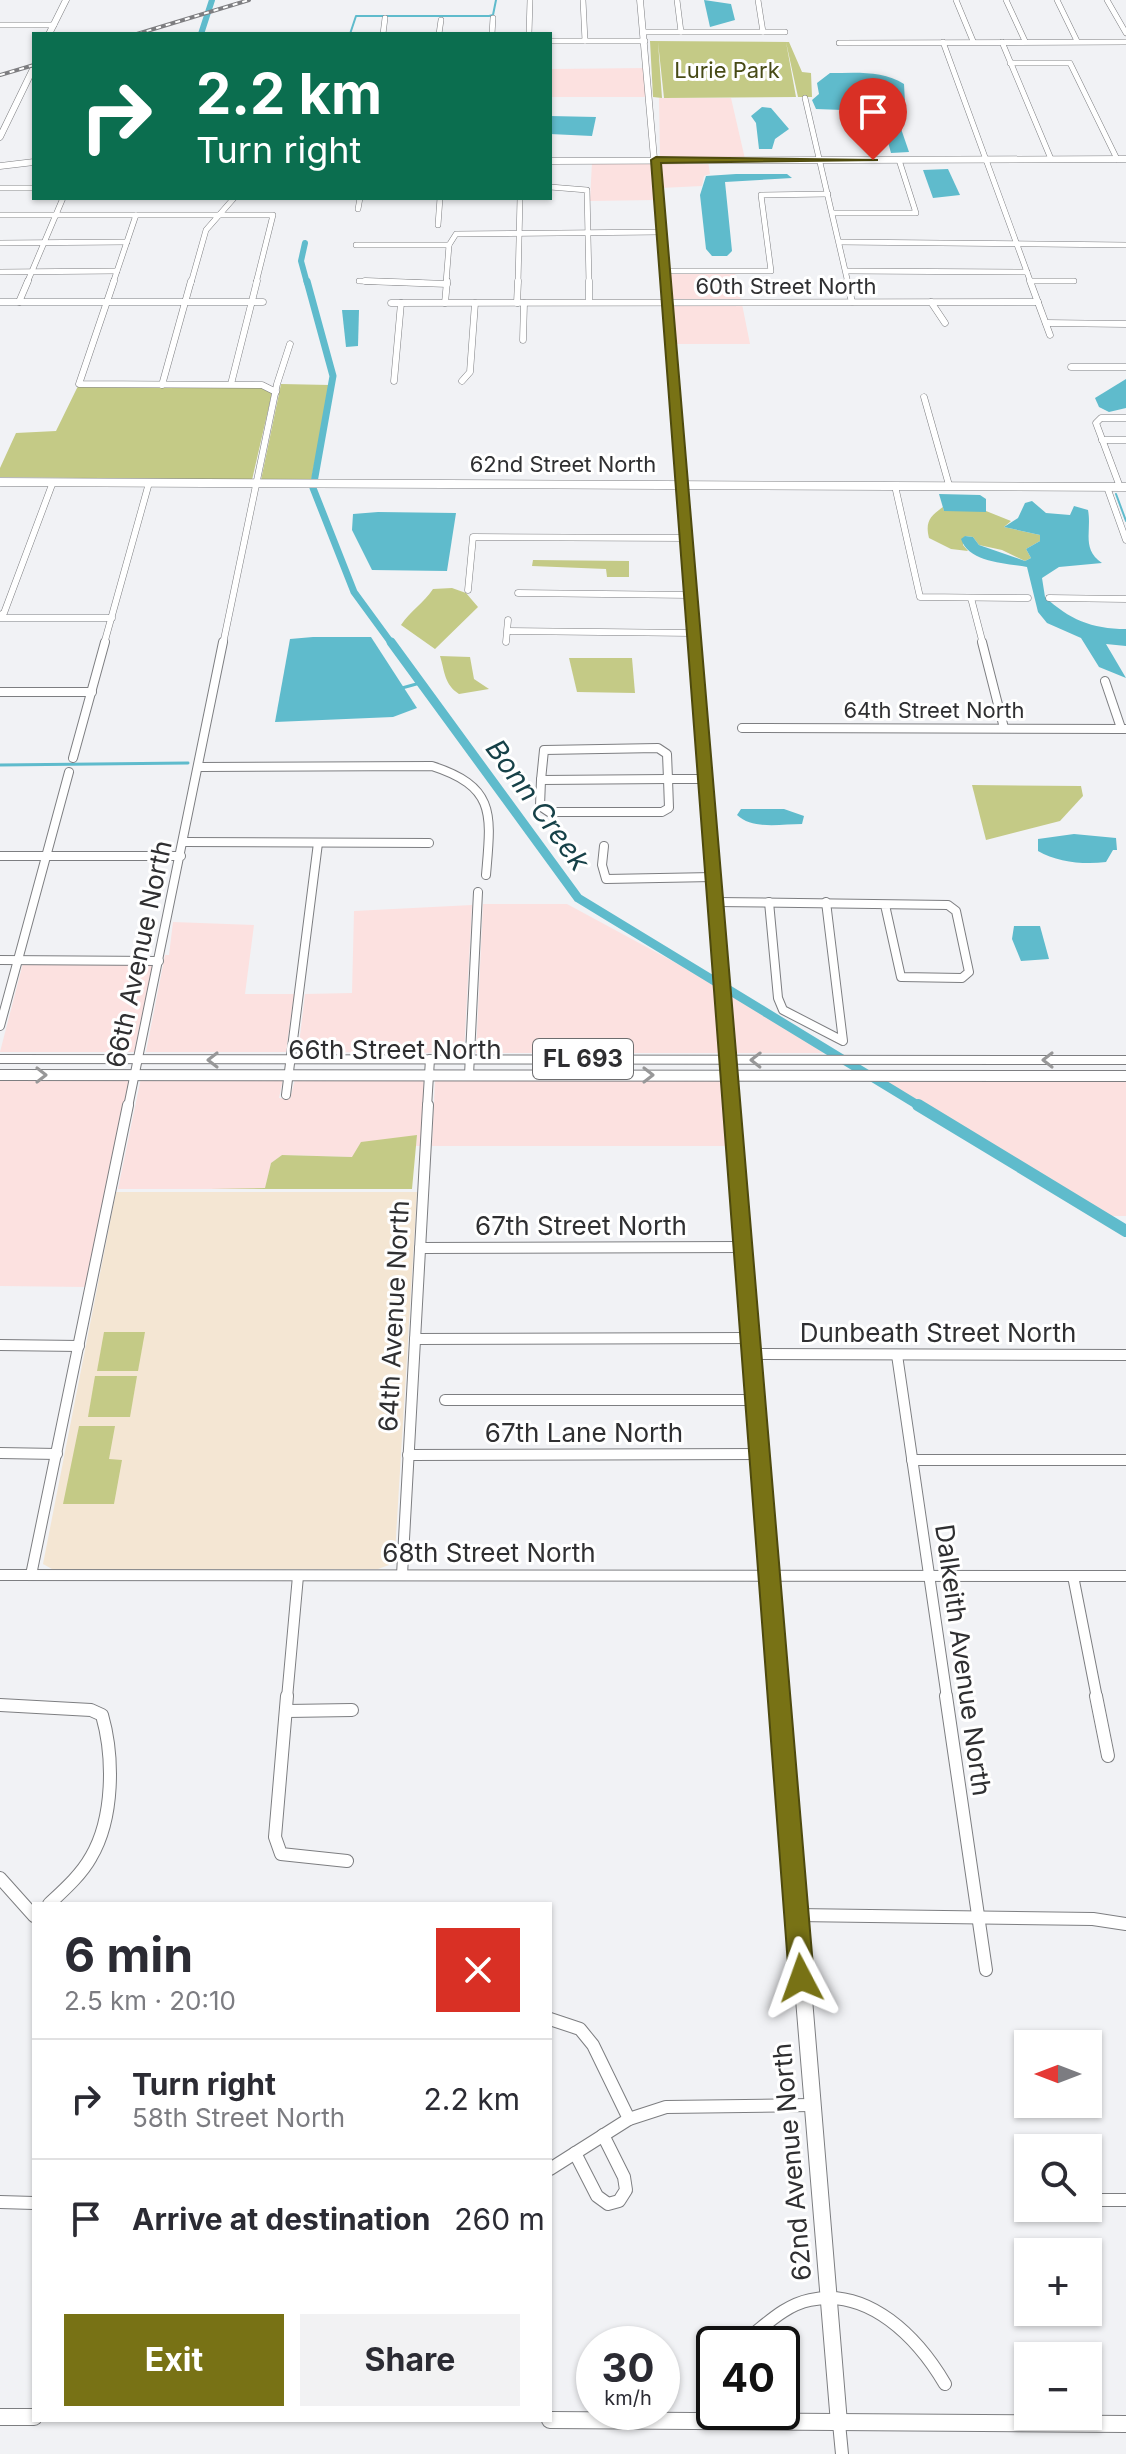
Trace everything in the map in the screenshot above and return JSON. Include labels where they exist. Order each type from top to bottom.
[{"type":"main road","name":"66th Street North","points":[[0,1059],[139,1059],[469,1075],[727,1067],[834,1060],[1126,1060]]},
{"type":"main road","name":"66th Street North","points":[[0,1075],[136,1075],[470,1059],[727,1067],[855,1075],[1126,1076]]},
{"type":"street","points":[[50,32],[66,0]]},
{"type":"street","points":[[529,32],[530,0]]},
{"type":"street","points":[[583,0],[585,41]]},
{"type":"street","name":"62nd Avenue North","points":[[640,0],[683,484],[721,996],[842,2454]]},
{"type":"street","points":[[677,0],[681,32]]},
{"type":"street","points":[[758,0],[763,32]]},
{"type":"street","points":[[956,0],[973,41]]},
{"type":"street","points":[[1006,0],[1025,41]]},
{"type":"street","points":[[1057,0],[1077,41]]},
{"type":"street","points":[[1107,0],[1126,33]]},
{"type":"street","points":[[383,32],[385,18]]},
{"type":"street","points":[[492,32],[493,18]]},
{"type":"street","points":[[439,32],[441,20]]},
{"type":"street","points":[[0,25],[54,25]]},
{"type":"street","points":[[644,32],[785,32]]},
{"type":"street","points":[[552,41],[645,41]]},
{"type":"street","points":[[943,42],[1050,335]]},
{"type":"street","points":[[1002,42],[1051,159]]},
{"type":"street","points":[[839,43],[1126,42]]},
{"type":"street","points":[[1010,63],[1070,63],[1117,159]]},
{"type":"street","points":[[0,137],[32,71]]},
{"type":"street","points":[[805,98],[852,302]]},
{"type":"street","points":[[552,161],[1126,159]]},
{"type":"street","points":[[833,213],[916,213],[899,160]]},
{"type":"street","points":[[0,166],[32,162]]},
{"type":"street","points":[[552,187],[584,188],[589,302]]},
{"type":"street","points":[[0,188],[32,188]]},
{"type":"street","points":[[665,271],[771,271],[761,195],[828,194]]},
{"type":"street","points":[[19,302],[62,200]]},
{"type":"street","points":[[162,385],[206,230],[232,200]]},
{"type":"street","points":[[358,209],[360,200]]},
{"type":"street","points":[[438,225],[440,200]]},
{"type":"street","points":[[520,200],[523,340]]},
{"type":"street","points":[[0,215],[273,215],[231,384]]},
{"type":"street","points":[[136,215],[79,384],[231,384],[272,387],[276,392]]},
{"type":"street","points":[[445,303],[452,236],[467,232],[661,232]]},
{"type":"street","points":[[0,243],[127,242]]},
{"type":"street","points":[[839,242],[1126,245]]},
{"type":"street","points":[[356,245],[449,245]]},
{"type":"street","points":[[0,272],[117,271]]},
{"type":"street","points":[[846,271],[1027,272]]},
{"type":"street","points":[[359,281],[447,284]]},
{"type":"street","points":[[1031,281],[1074,281]]},
{"type":"street","points":[[0,302],[263,302]]},
{"type":"street","points":[[931,302],[945,323]]},
{"type":"street","name":"60th Street North","points":[[391,303],[1038,302]]},
{"type":"street","points":[[394,381],[401,303]]},
{"type":"street","points":[[462,381],[470,372],[475,303]]},
{"type":"street","points":[[1046,323],[1126,324]]},
{"type":"street","name":"66th Avenue North","points":[[31,1575],[200,767],[256,483],[290,344]]},
{"type":"street","points":[[1071,367],[1126,367]]},
{"type":"street","points":[[924,397],[949,485]]},
{"type":"street","points":[[1123,487],[1096,423],[1101,418],[1126,418]]},
{"type":"street","points":[[1102,440],[1126,440]]},
{"type":"street","name":"62nd Street North","points":[[0,482],[1123,487]]},
{"type":"street","points":[[0,616],[18,583],[53,482]]},
{"type":"street","points":[[73,758],[149,483]]},
{"type":"street","points":[[895,486],[920,597],[1028,598]]},
{"type":"street","points":[[1107,487],[1126,540]]},
{"type":"street","points":[[468,590],[473,537],[686,538]]},
{"type":"street","points":[[518,593],[690,595]]},
{"type":"street","points":[[971,598],[1004,728]]},
{"type":"street","points":[[1049,598],[1126,599]]},
{"type":"street","points":[[0,616],[112,618]]},
{"type":"street","points":[[506,642],[508,620]]},
{"type":"street","points":[[508,631],[693,633]]},
{"type":"street","points":[[1105,681],[1124,728]]},
{"type":"street","points":[[0,692],[92,692]]},
{"type":"street","name":"64th Street North","points":[[742,728],[1124,728]]},
{"type":"street","points":[[658,748],[667,754],[669,808],[662,812],[549,812],[540,806],[541,780],[541,753],[549,749],[658,748]]},
{"type":"street","points":[[200,767],[432,766],[458,776],[486,797],[490,812],[486,875]]},
{"type":"street","points":[[0,1026],[69,772]]},
{"type":"street","points":[[541,780],[706,779]]},
{"type":"street","points":[[184,842],[429,843]]},
{"type":"street","points":[[286,1095],[318,843]]},
{"type":"street","points":[[604,846],[602,865],[606,879],[713,877]]},
{"type":"street","points":[[0,856],[181,856]]},
{"type":"street","points":[[469,1075],[478,892]]},
{"type":"street","points":[[716,902],[948,905],[956,911],[969,972],[962,978],[901,977],[885,905]]},
{"type":"street","points":[[769,902],[778,998],[783,1010],[843,1041],[826,902]]},
{"type":"street","points":[[0,960],[159,961]]},
{"type":"street","name":"64th Avenue North","points":[[402,1575],[430,1059]]},
{"type":"street","name":"67th Street North","points":[[420,1248],[742,1247]]},
{"type":"street","name":"Dunbeath Street North","points":[[415,1339],[750,1346],[897,1355],[1126,1355]]},
{"type":"street","points":[[0,1345],[79,1346]]},
{"type":"street","name":"Dalkeith Avenue North","points":[[897,1355],[986,1970]]},
{"type":"street","points":[[445,1400],[754,1400]]},
{"type":"street","points":[[0,1453],[57,1454]]},
{"type":"street","name":"67th Lane North","points":[[408,1455],[759,1454]]},
{"type":"street","points":[[912,1460],[1126,1460]]},
{"type":"street","name":"68th Street North","points":[[0,1575],[1126,1576]]},
{"type":"street","points":[[298,1576],[275,1837],[281,1854],[347,1861]]},
{"type":"street","points":[[1073,1576],[1108,1756]]},
{"type":"street","points":[[0,1705],[91,1710],[102,1715],[106,1725],[109,1777],[97,1847],[76,1878],[51,1902]]},
{"type":"street","points":[[287,1711],[352,1710]]},
{"type":"street","points":[[0,1878],[32,1914]]},
{"type":"street","points":[[796,1915],[1093,1919],[1126,1924]]},
{"type":"street","points":[[552,2020],[580,2029],[587,2037],[629,2119]]},
{"type":"street","points":[[552,2168],[629,2119],[666,2107],[811,2105]]},
{"type":"street","points":[[575,2153],[597,2196],[608,2204],[619,2201],[626,2190],[624,2177],[603,2135]]},
{"type":"street","points":[[1102,2200],[1126,2200]]},
{"type":"street","points":[[0,2202],[32,2203]]},
{"type":"street","points":[[764,2326],[787,2309],[828,2298],[870,2307],[912,2335],[933,2360],[945,2384]]},
{"type":"street","points":[[0,2417],[32,2417]]},
{"type":"street","points":[[552,2420],[839,2423],[944,2420],[1126,2424]]},
{"type":"shaded area","points":[[645,68],[647,97],[552,97],[552,69]]},
{"type":"shaded area","points":[[659,98],[731,98],[745,159],[660,158]]},
{"type":"shaded area","points":[[653,161],[655,200],[590,201],[592,162]]},
{"type":"shaded area","points":[[659,161],[708,161],[710,174],[704,176],[702,186],[661,188]]},
{"type":"shaded area","points":[[668,273],[735,273],[741,301],[670,301]]},
{"type":"shaded area","points":[[671,304],[742,304],[750,344],[674,344]]},
{"type":"shaded area","points":[[483,904],[567,904],[715,984],[720,1053],[476,1053]]},
{"type":"shaded area","points":[[472,905],[464,1053],[298,1052],[305,994],[352,993],[354,911]]},
{"type":"shaded area","points":[[173,922],[254,925],[245,994],[294,994],[286,1052],[146,1052],[165,955],[169,955]]},
{"type":"shaded area","points":[[23,963],[153,964],[134,1052],[0,1052]]},
{"type":"shaded area","points":[[726,991],[827,1053],[732,1053]]},
{"type":"shaded area","points":[[0,1078],[130,1078],[85,1287],[0,1286]]},
{"type":"shaded area","points":[[141,1078],[283,1079],[279,1098],[290,1099],[295,1079],[424,1079],[420,1146],[416,1146],[417,1135],[353,1157],[282,1155],[271,1163],[265,1189],[118,1189]]},
{"type":"shaded area","points":[[435,1079],[722,1080],[728,1146],[432,1146]]},
{"type":"shaded area","points":[[882,1080],[1126,1081],[1126,1216],[1090,1216]]},
{"type":"shaded area","points":[[116,1192],[417,1192],[395,1553],[389,1565],[378,1569],[52,1569],[43,1564]]},
{"type":"green space","name":"Lurie Park","points":[[650,41],[789,42],[802,72],[811,73],[812,97],[798,97],[786,42],[796,97],[664,98],[658,42],[662,98],[653,97]]},
{"type":"green space","points":[[281,384],[330,385],[311,481],[261,480]]},
{"type":"green space","points":[[78,386],[260,386],[272,393],[252,480],[0,477],[0,468],[16,433],[56,431]]},
{"type":"green space","points":[[943,507],[944,511],[986,511],[1011,521],[1004,527],[1040,535],[1040,541],[1026,549],[1031,558],[1025,561],[1002,550],[979,545],[973,537],[965,536],[963,545],[968,551],[951,549],[929,538],[930,520]]},
{"type":"green space","points":[[533,560],[629,561],[629,577],[607,577],[606,569],[532,566]]},
{"type":"green space","points":[[452,588],[466,593],[478,607],[435,649],[401,625],[433,589]]},
{"type":"green space","points":[[440,656],[470,657],[474,679],[489,689],[459,694],[448,682]]},
{"type":"green space","points":[[569,658],[632,658],[635,693],[577,692]]},
{"type":"green space","points":[[972,785],[1081,786],[1083,796],[1060,821],[986,840]]},
{"type":"green space","points":[[417,1135],[412,1189],[210,1189],[265,1188],[271,1163],[282,1155],[352,1157],[361,1142]]},
{"type":"green space","points":[[104,1332],[145,1332],[138,1371],[97,1371]]},
{"type":"green space","points":[[95,1376],[137,1376],[130,1417],[88,1417]]},
{"type":"green space","points":[[79,1426],[115,1426],[109,1459],[122,1460],[114,1504],[63,1504]]},
{"type":"water","points":[[704,0],[731,4],[735,20],[710,27]]},
{"type":"water","points":[[830,73],[887,76],[904,84],[905,103],[895,112],[816,109],[812,100],[819,94],[817,83]]},
{"type":"water","points":[[762,107],[771,108],[789,129],[775,139],[772,149],[759,149],[756,123],[751,116]]},
{"type":"water","points":[[552,116],[596,117],[592,136],[552,134]]},
{"type":"water","points":[[882,120],[898,120],[909,152],[891,153]]},
{"type":"water","points":[[948,169],[960,195],[933,198],[923,170]]},
{"type":"water","points":[[787,174],[792,178],[725,182],[732,251],[727,256],[712,256],[706,249],[700,195],[706,176]]},
{"type":"water","points":[[342,310],[359,310],[358,346],[346,347]]},
{"type":"water","points":[[1126,379],[1126,408],[1109,412],[1099,407],[1095,398]]},
{"type":"water","points":[[939,494],[980,495],[986,499],[986,512],[944,511]]},
{"type":"water","points":[[1032,501],[1046,513],[1070,515],[1074,506],[1088,510],[1089,546],[1102,563],[1059,567],[1042,578],[1045,597],[1081,621],[1126,629],[1126,646],[1106,644],[1126,678],[1099,667],[1081,638],[1047,623],[1038,612],[1027,567],[980,557],[965,547],[961,539],[973,537],[979,545],[1025,561],[1031,558],[1026,549],[1040,541],[1040,535],[1004,527],[1018,518],[1025,503]]},
{"type":"water","points":[[456,513],[447,571],[372,570],[352,530],[353,514]]},
{"type":"water","points":[[371,637],[417,708],[393,717],[275,722],[290,639]]},
{"type":"water","points":[[741,809],[784,809],[804,816],[802,824],[759,824],[737,815]]},
{"type":"water","points":[[1074,834],[1116,838],[1117,850],[1113,850],[1106,862],[1089,863],[1062,860],[1038,851],[1038,839]]},
{"type":"water","points":[[1014,926],[1040,926],[1049,959],[1021,961],[1012,939]]},
{"type":"waterway","points":[[202,32],[212,0]]},
{"type":"waterway","points":[[351,32],[356,16],[489,16],[493,15],[496,0]]},
{"type":"waterway","name":"Bonn Creek","points":[[305,243],[301,261],[307,283]]},
{"type":"waterway","name":"Bonn Creek","points":[[307,281],[333,376],[313,488],[354,592],[392,644]]},
{"type":"waterway","points":[[1116,494],[1126,521]]},
{"type":"waterway","name":"Bonn Creek","points":[[391,642],[578,898],[921,1107]]},
{"type":"waterway","points":[[402,688],[420,683]]},
{"type":"waterway","points":[[0,765],[188,763]]},
{"type":"waterway","name":"Bonn Creek","points":[[918,1105],[1126,1231]]},
{"type":"railway","points":[[144,32],[249,0]]},
{"type":"railway","points":[[0,75],[32,66]]},
{"type":"route","points":[[801,1978],[656,160],[873,160]]}]
